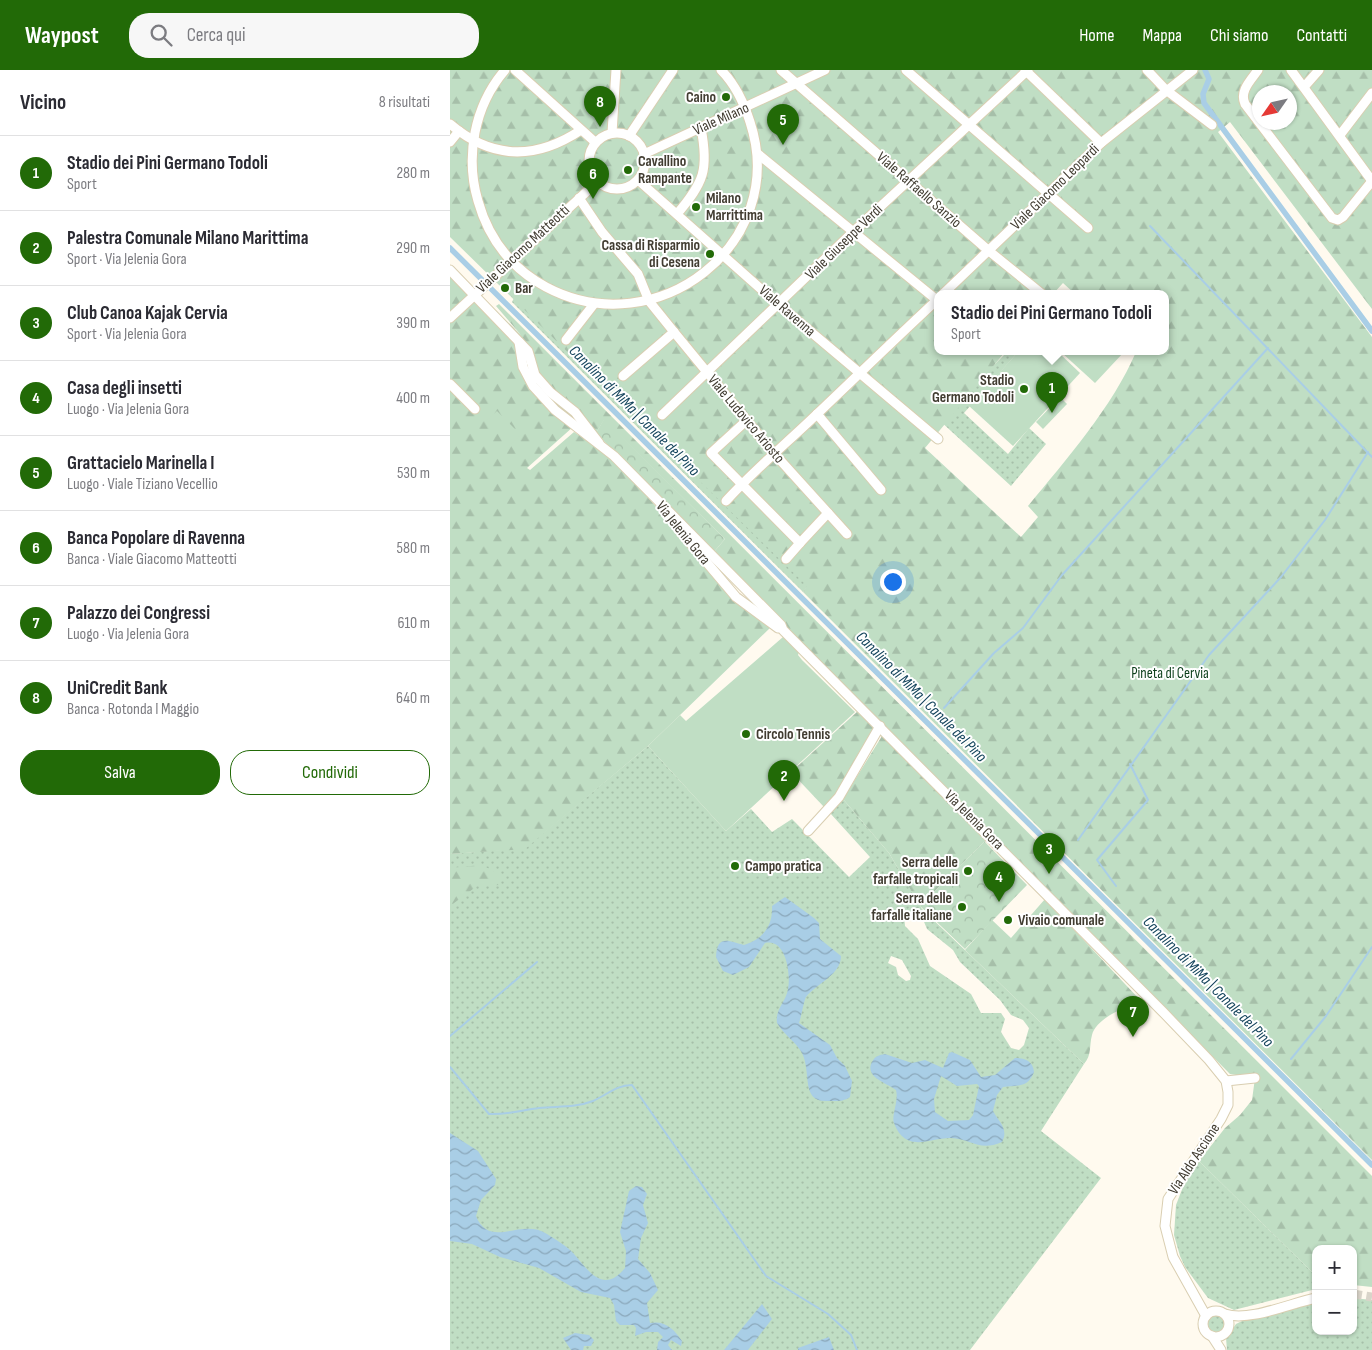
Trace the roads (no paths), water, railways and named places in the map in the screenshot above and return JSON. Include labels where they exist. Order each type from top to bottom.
[{"type":"street","points":[[505,70],[487,94],[478,119],[474,140],[472,174],[480,208],[494,239],[510,261],[522,272],[558,293],[594,304],[617,306],[649,301],[680,290],[708,270],[722,255],[740,227],[753,198],[758,181],[758,154],[746,108],[735,87],[721,70]]},
{"type":"street","points":[[515,70],[596,142]]},
{"type":"street","points":[[612,133],[616,70]]},
{"type":"street","points":[[629,136],[673,70]]},
{"type":"street","name":"Viale Raffaello Sanzio","points":[[781,70],[988,251],[1037,290]]},
{"type":"street","name":"Viale Milano","points":[[644,154],[825,70]]},
{"type":"street","points":[[906,70],[1088,228]]},
{"type":"street","points":[[1026,70],[1101,143]]},
{"type":"street","name":"Viale Giuseppe Verdi","points":[[662,415],[1026,70]]},
{"type":"street","points":[[1146,70],[1212,125]]},
{"type":"street","name":"Viale Giacomo Leopardi","points":[[1169,88],[1185,70]]},
{"type":"street","name":"Viale Giacomo Leopardi","points":[[948,290],[1101,143],[1193,70]]},
{"type":"street","points":[[1258,70],[1243,92],[1242,98],[1332,218],[1338,220],[1343,217],[1372,181],[1291,70]]},
{"type":"street","points":[[1304,87],[1319,70]]},
{"type":"street","points":[[1340,135],[1372,92]]},
{"type":"street","points":[[450,124],[474,140],[498,151],[520,152],[540,149],[561,143],[581,130]]},
{"type":"street","points":[[676,214],[704,174],[706,154],[701,128]]},
{"type":"street","points":[[450,142],[459,131]]},
{"type":"street","points":[[612,133],[629,136],[641,146],[644,154],[643,172],[632,185],[618,190],[610,189],[597,182],[590,169],[588,162],[591,148],[596,142],[612,133]]},
{"type":"street","points":[[758,154],[934,295]]},
{"type":"street","name":"Viale Ravenna","points":[[638,180],[779,305],[938,440]]},
{"type":"street","name":"Viale Giacomo Matteotti","points":[[450,318],[597,182]]},
{"type":"street","name":"Viale Ludovico Ariosto","points":[[579,198],[602,232],[638,274],[649,301],[746,422],[847,534]]},
{"type":"street","name":"Via Jelenia Gora","points":[[450,270],[528,351],[535,375],[550,392],[575,412],[600,444],[1169,1018],[1226,1081]]},
{"type":"street","points":[[566,340],[594,304]]},
{"type":"street","name":"Viale Giacomo Leopardi","points":[[726,501],[741,484],[817,414],[858,372],[934,304]]},
{"type":"street","points":[[623,376],[674,332]]},
{"type":"street","points":[[450,384],[475,409]]},
{"type":"street","points":[[817,414],[881,490]]},
{"type":"street","points":[[746,422],[708,456],[741,484],[800,543]]},
{"type":"street","points":[[786,560],[828,513]]},
{"type":"street","points":[[808,831],[839,796],[880,726]]},
{"type":"street","points":[[1226,1081],[1255,1078]]},
{"type":"street","name":"Via Aldo Ascione","points":[[1206,1316],[1168,1242],[1165,1226],[1168,1198],[1221,1119],[1228,1105],[1226,1081]]},
{"type":"street","name":"Via Aldo Ascione","points":[[1189,1284],[1221,1313]]},
{"type":"street","points":[[1223,1350],[1204,1327],[1206,1316],[1221,1313],[1232,1317],[1246,1316],[1312,1299]]},
{"type":"street","points":[[1221,1313],[1229,1326]]},
{"type":"street","points":[[1223,1350],[1221,1336],[1229,1326],[1246,1316]]},
{"type":"street","points":[[1212,1336],[1221,1336]]},
{"type":"water","points":[[785,897],[819,923],[820,939],[841,956],[840,963],[833,974],[806,997],[799,1023],[830,1045],[837,1058],[845,1066],[852,1081],[850,1097],[845,1100],[819,1100],[814,1097],[808,1085],[802,1053],[777,1023],[779,1010],[787,994],[789,983],[786,958],[778,946],[772,943],[765,943],[749,967],[733,975],[723,971],[716,957],[717,949],[722,942],[729,941],[744,945],[757,939],[769,926],[772,906]]},
{"type":"water","points":[[952,1052],[970,1060],[981,1077],[995,1075],[1015,1058],[1025,1060],[1032,1065],[1034,1072],[1029,1081],[1022,1085],[1003,1087],[997,1095],[993,1111],[1004,1129],[1002,1142],[987,1146],[950,1138],[919,1142],[911,1141],[899,1133],[893,1120],[897,1099],[896,1090],[874,1076],[870,1067],[873,1060],[877,1056],[885,1054],[912,1063],[925,1060],[943,1068],[949,1053]],"holes":[[[941,1076],[957,1086],[977,1084],[979,1086],[973,1115],[969,1120],[948,1121],[935,1112],[934,1099]]]},
{"type":"water","points":[[450,1133],[478,1151],[496,1179],[495,1185],[481,1200],[476,1216],[482,1226],[489,1231],[527,1229],[547,1234],[571,1251],[590,1273],[603,1280],[617,1276],[625,1268],[626,1251],[620,1232],[629,1191],[636,1186],[642,1187],[647,1194],[643,1205],[648,1223],[641,1238],[638,1259],[650,1273],[658,1290],[647,1303],[650,1323],[655,1322],[669,1326],[682,1341],[681,1346],[671,1340],[668,1345],[672,1350],[657,1350],[658,1342],[663,1337],[658,1332],[646,1332],[635,1336],[636,1328],[634,1325],[620,1325],[616,1321],[614,1305],[610,1298],[581,1292],[539,1268],[500,1257],[472,1244],[450,1241]]},
{"type":"water","points":[[762,1304],[772,1319],[748,1350],[724,1350]]},
{"type":"water","points":[[575,1333],[589,1335],[594,1340],[591,1346],[584,1346],[583,1350],[571,1350],[563,1338]]},
{"type":"water","points":[[829,1337],[834,1350],[798,1350],[798,1348]]},
{"type":"waterway","points":[[1205,70],[1209,79],[1203,94],[1204,103],[1372,331]]},
{"type":"waterway","points":[[1150,226],[1372,457]]},
{"type":"waterway","name":"Canalino di MiMa | Canale del Pino","points":[[450,248],[1372,1165]]},
{"type":"waterway","points":[[944,708],[994,653],[1023,628],[1062,575],[1268,348]]},
{"type":"waterway","points":[[1078,840],[1209,655],[1281,577],[1325,520],[1368,452]]},
{"type":"waterway","points":[[1116,886],[1097,860],[1148,800],[1130,764]]},
{"type":"waterway","points":[[1291,1059],[1326,1016],[1372,947]]},
{"type":"waterway","points":[[450,1036],[537,962]]},
{"type":"waterway","points":[[450,1067],[489,1114],[580,1105],[593,1101],[626,1085],[632,1085],[766,1276],[828,1314],[851,1335],[857,1350]]},
{"type":"tunnel","points":[[1357,1295],[1372,1297]]},
{"type":"place","name":"Caino","points":[[726,97]]},
{"type":"place","name":"UniCredit Bank","points":[[600,127]]},
{"type":"place","name":"Grattacielo Marinella I","points":[[783,145]]},
{"type":"place","name":"Cavallino Rampante","points":[[628,170]]},
{"type":"place","name":"Banca Popolare di Ravenna","points":[[593,199]]},
{"type":"place","name":"Milano Marrittima","points":[[696,207]]},
{"type":"place","name":"Cassa di Risparmio di Cesena","points":[[710,254]]},
{"type":"place","name":"Bar","points":[[505,288]]},
{"type":"place","name":"Stadio Germano Todoli","points":[[1024,389]]},
{"type":"place","name":"Stadio dei Pini Germano Todoli","points":[[1052,413]]},
{"type":"place","name":"Circolo Tennis","points":[[746,734]]},
{"type":"place","name":"Palestra Comunale Milano Marittima","points":[[784,801]]},
{"type":"place","name":"Campo pratica","points":[[735,866]]},
{"type":"place","name":"Serra delle farfalle tropicali","points":[[968,871]]},
{"type":"place","name":"Club Canoa Kajak Cervia","points":[[1049,874]]},
{"type":"place","name":"Casa degli insetti","points":[[999,902]]},
{"type":"place","name":"Serra delle farfalle italiane","points":[[962,907]]},
{"type":"place","name":"Vivaio comunale","points":[[1008,920]]},
{"type":"place","name":"Palazzo dei Congressi","points":[[1133,1037]]},
{"type":"park label","name":"Pineta di Cervia","points":[[1170,673]]}]
